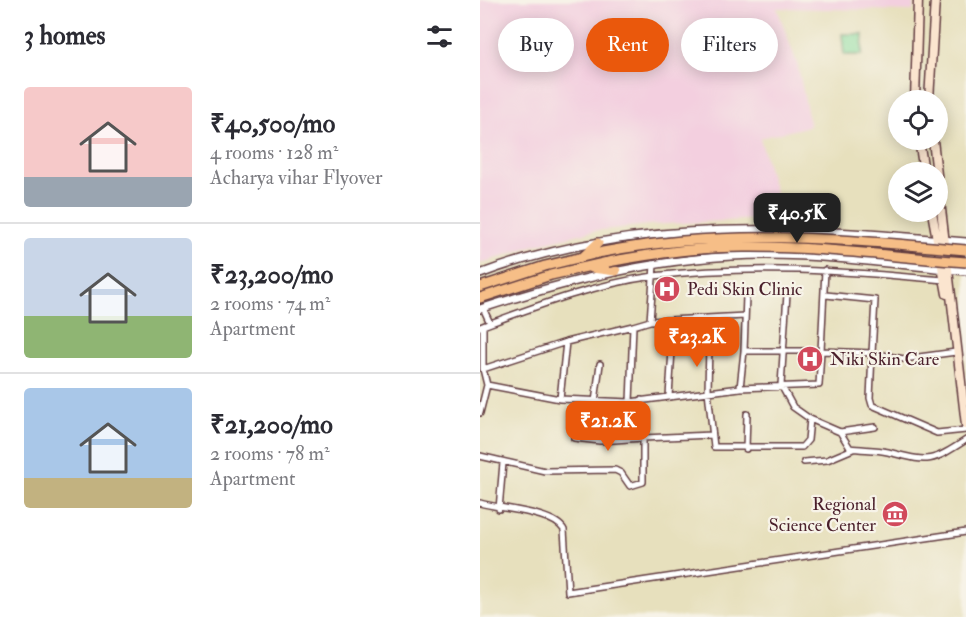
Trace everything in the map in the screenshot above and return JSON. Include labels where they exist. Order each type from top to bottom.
[{"type":"highway","points":[[584,256],[670,242],[754,236],[815,238],[966,250]]},
{"type":"highway","points":[[579,265],[584,256],[598,243]]},
{"type":"highway","points":[[480,287],[579,265],[671,252],[751,247],[826,250],[966,262]]},
{"type":"highway","points":[[480,298],[579,265],[616,271]]},
{"type":"main road","points":[[915,90],[918,0]]},
{"type":"main road","points":[[930,90],[935,0]]},
{"type":"main road","points":[[934,150],[966,428]]},
{"type":"main road","points":[[934,222],[946,268],[944,280],[955,337]]},
{"type":"street","points":[[480,274],[521,260],[598,243],[675,231],[742,228],[852,232],[962,242],[966,269],[765,255],[654,265],[616,271],[529,293],[482,309],[490,323]]},
{"type":"street","points":[[912,266],[920,261],[923,238]]},
{"type":"street","points":[[488,385],[560,399],[630,402],[740,388],[819,385],[828,270],[831,259]]},
{"type":"street","points":[[651,321],[654,265]]},
{"type":"street","points":[[480,413],[488,385],[483,369],[482,326],[563,296],[654,276],[731,270],[828,270],[944,280]]},
{"type":"street","points":[[787,294],[781,385],[793,407],[810,419],[840,432],[875,427]]},
{"type":"street","points":[[826,295],[875,300],[870,398],[872,405],[937,433],[966,428]]},
{"type":"street","points":[[740,388],[746,296]]},
{"type":"street","points":[[483,369],[566,342],[651,321],[745,316]]},
{"type":"street","points":[[669,396],[674,320]]},
{"type":"street","points":[[630,402],[633,326]]},
{"type":"street","points":[[560,399],[566,342]]},
{"type":"street","points":[[709,345],[708,391],[714,447],[746,449],[802,447],[808,440],[810,419]]},
{"type":"street","points":[[744,351],[872,353],[904,359],[956,352]]},
{"type":"street","points":[[595,402],[600,364]]},
{"type":"street","points":[[480,456],[545,471],[615,470],[621,473],[628,484],[633,486],[641,484],[644,480],[641,400]]},
{"type":"street","points":[[746,449],[747,414]]},
{"type":"street","points":[[840,432],[853,449]]},
{"type":"street","points":[[574,438],[600,441],[712,435]]},
{"type":"street","points":[[804,462],[827,460],[853,449],[878,450],[927,460],[942,456],[966,440]]},
{"type":"street","points":[[499,509],[503,462]]},
{"type":"street","points":[[480,503],[547,518],[560,524],[564,530],[568,592],[966,532]]},
{"type":"shaded area","points":[[480,0],[914,0],[913,11],[777,8],[798,66],[810,126],[760,138],[782,218],[647,225],[593,231],[535,245],[480,264]]},
{"type":"green space","points":[[842,34],[863,34],[862,55],[844,55]]},
{"type":"place","name":"Pedi Skin Clinic","points":[[667,289]]},
{"type":"place","name":"Niki Skin Care","points":[[810,359]]},
{"type":"place","name":"Regional Science Center","points":[[895,514]]}]
